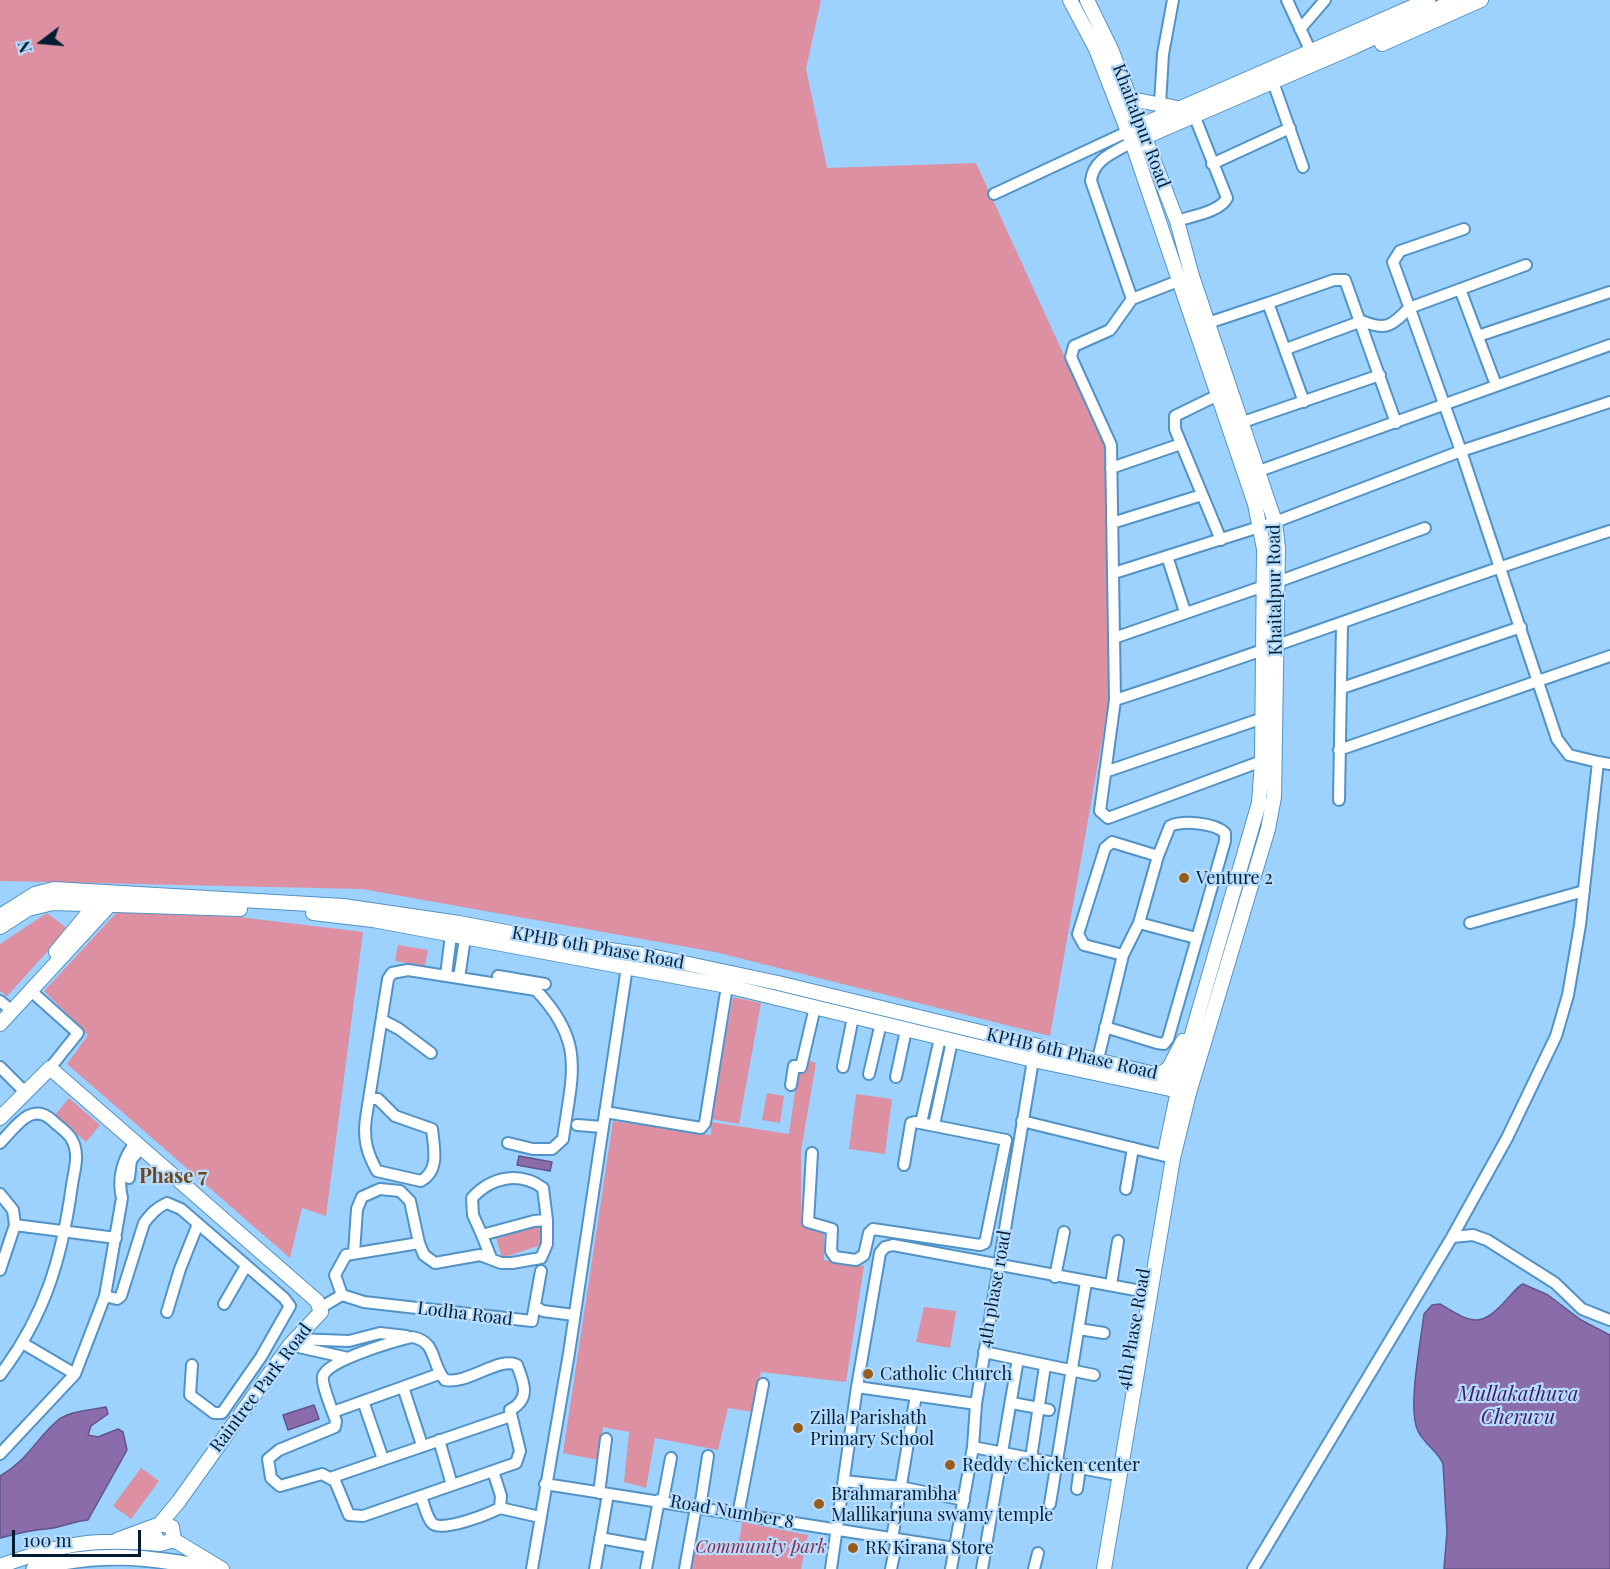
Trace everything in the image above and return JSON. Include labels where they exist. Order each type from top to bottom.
[{"type":"main road","points":[[34,1569],[79,1559],[116,1556],[153,1557],[214,1569]]},
{"type":"street","name":"Khaitalpur Road","points":[[1070,0],[1096,49],[1186,278],[1208,323],[1259,471],[1268,524],[1270,584],[1277,647],[1275,777],[1268,829],[1184,1086]]},
{"type":"street","name":"Khaitalpur Road","points":[[1088,0],[1131,99],[1177,221],[1186,278],[1218,395],[1268,524]]},
{"type":"street","points":[[1287,0],[1311,52]]},
{"type":"street","points":[[1300,29],[1325,0]]},
{"type":"street","points":[[1311,52],[1335,34],[1410,0]]},
{"type":"street","points":[[1143,131],[1428,0]]},
{"type":"street","points":[[1131,99],[1188,112],[1273,82],[1456,0]]},
{"type":"street","points":[[1333,56],[1357,55],[1481,0]]},
{"type":"street","points":[[1160,104],[1163,54],[1171,1]]},
{"type":"street","points":[[1273,82],[1303,167]]},
{"type":"street","points":[[1177,221],[1224,204],[1226,191],[1188,112]]},
{"type":"street","points":[[1212,164],[1290,128]]},
{"type":"street","points":[[994,194],[1129,137]]},
{"type":"street","points":[[1129,137],[1099,161],[1092,171],[1091,181],[1132,299]]},
{"type":"street","points":[[1464,229],[1400,251],[1393,262],[1563,747],[1578,759],[1610,764]]},
{"type":"street","points":[[1286,349],[1362,321],[1376,327],[1387,326],[1397,321],[1409,308],[1526,265]]},
{"type":"street","points":[[1186,278],[1132,299],[1110,330],[1074,346],[1071,357],[1111,445],[1115,700],[1100,811],[1108,818],[1262,761]]},
{"type":"street","points":[[1208,323],[1341,279],[1349,286],[1396,423]]},
{"type":"street","points":[[1460,289],[1496,385]]},
{"type":"street","points":[[1478,336],[1610,292]]},
{"type":"street","points":[[1268,303],[1304,402]]},
{"type":"street","points":[[1259,471],[1610,345]]},
{"type":"street","points":[[1243,422],[1380,375]]},
{"type":"street","points":[[1218,395],[1175,416],[1175,429],[1221,540]]},
{"type":"street","points":[[1114,573],[1268,524],[1461,451],[1610,402]]},
{"type":"street","points":[[1112,468],[1181,444]]},
{"type":"street","points":[[1112,523],[1202,495]]},
{"type":"street","points":[[1114,638],[1425,528]]},
{"type":"street","points":[[1115,700],[1263,652],[1500,566],[1610,531]]},
{"type":"street","points":[[1167,556],[1185,612]]},
{"type":"street","name":"Khaitalpur Road","points":[[1184,1086],[1195,1024],[1259,803],[1262,761],[1263,652],[1270,584]]},
{"type":"street","points":[[1339,800],[1342,624]]},
{"type":"street","points":[[1342,688],[1521,627]]},
{"type":"street","points":[[1339,750],[1610,656]]},
{"type":"street","points":[[1105,772],[1263,718]]},
{"type":"street","points":[[1253,1569],[1452,1237],[1507,1138],[1556,1036],[1568,995],[1584,891],[1598,762]]},
{"type":"street","points":[[1098,1059],[1105,1027],[1123,955],[1139,924],[1158,856],[1170,826],[1176,823],[1221,829],[1226,833],[1168,1039],[1164,1044],[1105,1027]]},
{"type":"street","points":[[1123,955],[1084,945],[1078,934],[1105,848],[1112,842],[1158,856]]},
{"type":"street","name":"KPHB 6th Phase Road","points":[[0,916],[43,891],[287,911],[374,915],[651,956],[777,983],[1098,1059],[1159,1075],[1184,1086]]},
{"type":"street","points":[[1470,923],[1584,891]]},
{"type":"street","points":[[0,1024],[31,991],[109,898]]},
{"type":"street","points":[[2,1007],[109,898]]},
{"type":"street","name":"KPHB 6th Phase Road","points":[[0,927],[28,909],[44,904],[109,898]]},
{"type":"street","name":"KPHB 6th Phase Road","points":[[374,915],[458,937],[727,986],[1033,1060],[1184,1086]]},
{"type":"street","points":[[1139,924],[1196,938]]},
{"type":"street","points":[[446,974],[458,937]]},
{"type":"street","points":[[458,937],[459,978]]},
{"type":"street","points":[[532,1569],[574,1315],[627,967]]},
{"type":"street","points":[[369,1099],[378,1099],[395,1116],[432,1129],[435,1165],[430,1175],[420,1181],[377,1171],[368,1155],[364,1137],[369,1099],[382,1020],[392,973],[408,970],[446,974],[536,990],[566,1029],[574,1064],[563,1139],[558,1146],[532,1149],[508,1143]]},
{"type":"street","points":[[482,981],[489,975],[545,984]]},
{"type":"street","points":[[605,1112],[701,1128],[705,1123],[727,986]]},
{"type":"street","points":[[0,1118],[50,1068],[78,1033],[31,991]]},
{"type":"street","points":[[791,1085],[794,1066],[801,1067],[815,1007]]},
{"type":"street","points":[[843,1067],[853,1017]]},
{"type":"street","points":[[382,1020],[399,1029],[431,1053]]},
{"type":"street","points":[[869,1074],[881,1023]]},
{"type":"street","points":[[1159,1075],[1169,1068],[1186,1035],[1195,1024]]},
{"type":"street","points":[[896,1077],[906,1030]]},
{"type":"street","points":[[921,1123],[946,1040]]},
{"type":"street","points":[[934,1125],[946,1040]]},
{"type":"street","name":"4th phase road","points":[[951,1569],[973,1447],[976,1404],[984,1352],[1036,1045]]},
{"type":"street","points":[[0,1067],[25,1092]]},
{"type":"street","name":"Raintree Park Road","points":[[50,1068],[320,1308],[160,1524]]},
{"type":"street","name":"4th Phase Road","points":[[1095,1569],[1165,1156],[1184,1086]]},
{"type":"street","name":"4th Phase Road","points":[[1104,1569],[1184,1086]]},
{"type":"street","points":[[0,1143],[28,1114],[36,1112],[48,1116],[72,1139],[76,1153],[66,1230],[49,1289],[24,1344],[0,1375]]},
{"type":"street","points":[[1022,1121],[1165,1156]]},
{"type":"street","points":[[812,1153],[808,1222],[832,1229],[831,1251],[835,1257],[856,1260],[864,1255],[869,1233],[873,1229],[980,1245],[986,1243],[1006,1140],[934,1125],[911,1123],[904,1165]]},
{"type":"street","points":[[577,1125],[603,1127]]},
{"type":"street","points":[[0,1454],[75,1374],[105,1296],[122,1198],[127,1191],[131,1160],[138,1145]]},
{"type":"street","points":[[1126,1189],[1133,1148]]},
{"type":"street","points":[[354,1253],[357,1209],[362,1197],[380,1189],[400,1191],[410,1201],[419,1243],[424,1255],[435,1263],[480,1255],[491,1258],[512,1263],[541,1258],[547,1244],[543,1188],[520,1177],[506,1178],[488,1184],[471,1198],[473,1215],[491,1258]]},
{"type":"street","points":[[0,1194],[13,1210],[15,1225],[0,1270]]},
{"type":"street","points":[[105,1296],[117,1299],[122,1296],[144,1223],[157,1207],[168,1203],[181,1209],[284,1298],[290,1306],[222,1413],[214,1413],[190,1395],[192,1365]]},
{"type":"street","points":[[482,1235],[534,1221],[547,1220]]},
{"type":"street","points":[[167,1312],[180,1269],[198,1224]]},
{"type":"street","points":[[15,1225],[116,1238]]},
{"type":"street","points":[[1055,1277],[1064,1232]]},
{"type":"street","points":[[1452,1237],[1473,1235],[1487,1239],[1555,1283],[1582,1309],[1610,1320]]},
{"type":"street","points":[[1111,1285],[1118,1241]]},
{"type":"street","points":[[339,1298],[335,1275],[342,1259],[354,1253],[419,1243]]},
{"type":"street","points":[[831,1569],[857,1387],[880,1253],[885,1247],[893,1245],[1000,1267],[1141,1291]]},
{"type":"street","points":[[224,1304],[246,1266]]},
{"type":"street","name":"Lodha Road","points":[[339,1298],[526,1322],[532,1321],[538,1308],[541,1271]]},
{"type":"street","points":[[331,1276],[339,1298]]},
{"type":"street","points":[[1050,1504],[1086,1282]]},
{"type":"street","points":[[320,1308],[339,1298]]},
{"type":"street","points":[[538,1308],[543,1311],[574,1315]]},
{"type":"street","points":[[1079,1329],[1104,1333]]},
{"type":"street","points":[[293,1342],[349,1341],[380,1333],[412,1337],[423,1339],[429,1344],[439,1374],[450,1381],[506,1363],[517,1365],[525,1394],[517,1406],[510,1410],[520,1451],[516,1463],[363,1516],[349,1515],[335,1481],[322,1474],[280,1486],[271,1478],[268,1459],[279,1450],[329,1432],[335,1427],[336,1421],[323,1375],[348,1358],[412,1337]]},
{"type":"street","points":[[331,1353],[349,1341]]},
{"type":"street","points":[[293,1342],[348,1358]]},
{"type":"street","points":[[24,1344],[75,1374]]},
{"type":"street","points":[[984,1352],[1094,1375]]},
{"type":"street","points":[[982,1569],[1018,1359]]},
{"type":"street","points":[[1031,1458],[1043,1409],[1045,1366]]},
{"type":"street","points":[[333,1412],[439,1374]]},
{"type":"street","points":[[738,1515],[763,1384]]},
{"type":"street","points":[[403,1387],[422,1445]]},
{"type":"street","points":[[857,1387],[976,1404]]},
{"type":"street","points":[[891,1569],[900,1487],[916,1395]]},
{"type":"street","points":[[363,1401],[383,1459]]},
{"type":"street","points":[[1012,1403],[1043,1409]]},
{"type":"street","points":[[330,1478],[511,1416]]},
{"type":"street","points":[[595,1569],[600,1538],[606,1438]]},
{"type":"street","points":[[439,1440],[453,1485]]},
{"type":"street","points":[[973,1447],[1111,1474]]},
{"type":"street","points":[[685,1569],[708,1456]]},
{"type":"street","points":[[646,1569],[671,1458]]},
{"type":"street","points":[[1077,1489],[1080,1468]]},
{"type":"street","points":[[493,1471],[501,1496],[500,1508]]},
{"type":"street","points":[[844,1481],[900,1487],[964,1500]]},
{"type":"street","name":"Road Number 8","points":[[545,1484],[603,1494],[661,1500],[738,1515],[954,1548]]},
{"type":"street","points":[[421,1496],[430,1521],[435,1526],[445,1527],[500,1508],[540,1517]]},
{"type":"street","name":"Raintree Park Road","points":[[169,1538],[179,1501]]},
{"type":"street","points":[[160,1524],[154,1534],[169,1538],[222,1569]]},
{"type":"street","points":[[117,1540],[160,1524],[168,1524],[169,1538]]},
{"type":"street","points":[[0,1566],[54,1547],[117,1540],[169,1538]]},
{"type":"street","points":[[600,1538],[650,1547]]},
{"type":"street","points":[[1034,1569],[1038,1553]]},
{"type":"green space","points":[[0,0],[821,0],[806,69],[827,168],[976,163],[1105,445],[1110,695],[1050,1036],[715,952],[362,889],[0,881]]},
{"type":"green space","points":[[118,911],[239,917],[363,932],[326,1216],[302,1208],[290,1258],[67,1064],[88,1035],[44,991]]},
{"type":"green space","points":[[47,913],[68,929],[7,996],[0,991],[0,944]]},
{"type":"green space","points":[[398,945],[428,950],[425,966],[395,961]]},
{"type":"green space","points":[[733,997],[761,1003],[739,1124],[711,1119]]},
{"type":"green space","points":[[807,1060],[816,1063],[801,1151],[801,1224],[824,1231],[824,1260],[864,1266],[846,1382],[761,1372],[753,1412],[728,1408],[718,1450],[655,1438],[646,1488],[624,1482],[629,1432],[603,1427],[598,1460],[563,1453],[613,1121],[711,1135],[711,1122],[789,1134],[798,1071],[805,1071]]},
{"type":"green space","points":[[767,1093],[784,1096],[780,1123],[762,1120]]},
{"type":"green space","points":[[856,1094],[892,1099],[885,1154],[849,1149]]},
{"type":"green space","points":[[69,1098],[100,1125],[86,1142],[55,1115]]},
{"type":"green space","points":[[538,1224],[544,1244],[502,1258],[496,1238]]},
{"type":"green space","points":[[924,1307],[956,1311],[950,1348],[916,1342]]},
{"type":"green space","points":[[141,1468],[159,1481],[131,1519],[113,1506]]},
{"type":"green space","name":"Community park","points":[[742,1522],[808,1535],[801,1569],[689,1569],[693,1542],[738,1549]]},
{"type":"water","points":[[519,1156],[552,1162],[550,1171],[517,1165]]},
{"type":"water","name":"Mullakathuva Cheruvu","points":[[1523,1284],[1548,1295],[1581,1320],[1610,1335],[1610,1569],[1444,1569],[1447,1532],[1443,1464],[1418,1431],[1415,1421],[1414,1391],[1424,1314],[1432,1305],[1440,1304],[1469,1319],[1484,1319]]},
{"type":"water","points":[[314,1405],[319,1419],[288,1430],[283,1415]]},
{"type":"water","points":[[106,1407],[108,1414],[91,1426],[88,1435],[98,1437],[118,1429],[123,1432],[127,1450],[88,1520],[0,1538],[0,1476],[25,1457],[57,1421],[80,1411]]},
{"type":"place","name":"Venture 2","points":[[1184,878]]},
{"type":"place","name":"Catholic Church","points":[[868,1374]]},
{"type":"place","name":"Zilla Parishath Primary School","points":[[798,1428]]},
{"type":"place","name":"Reddy Chicken center","points":[[950,1465]]},
{"type":"place","name":"Brahmarambha Mallikarjuna swamy temple","points":[[819,1504]]},
{"type":"place","name":"RK Kirana Store","points":[[853,1548]]},
{"type":"district","name":"Phase 7","points":[[173,1177]]}]
